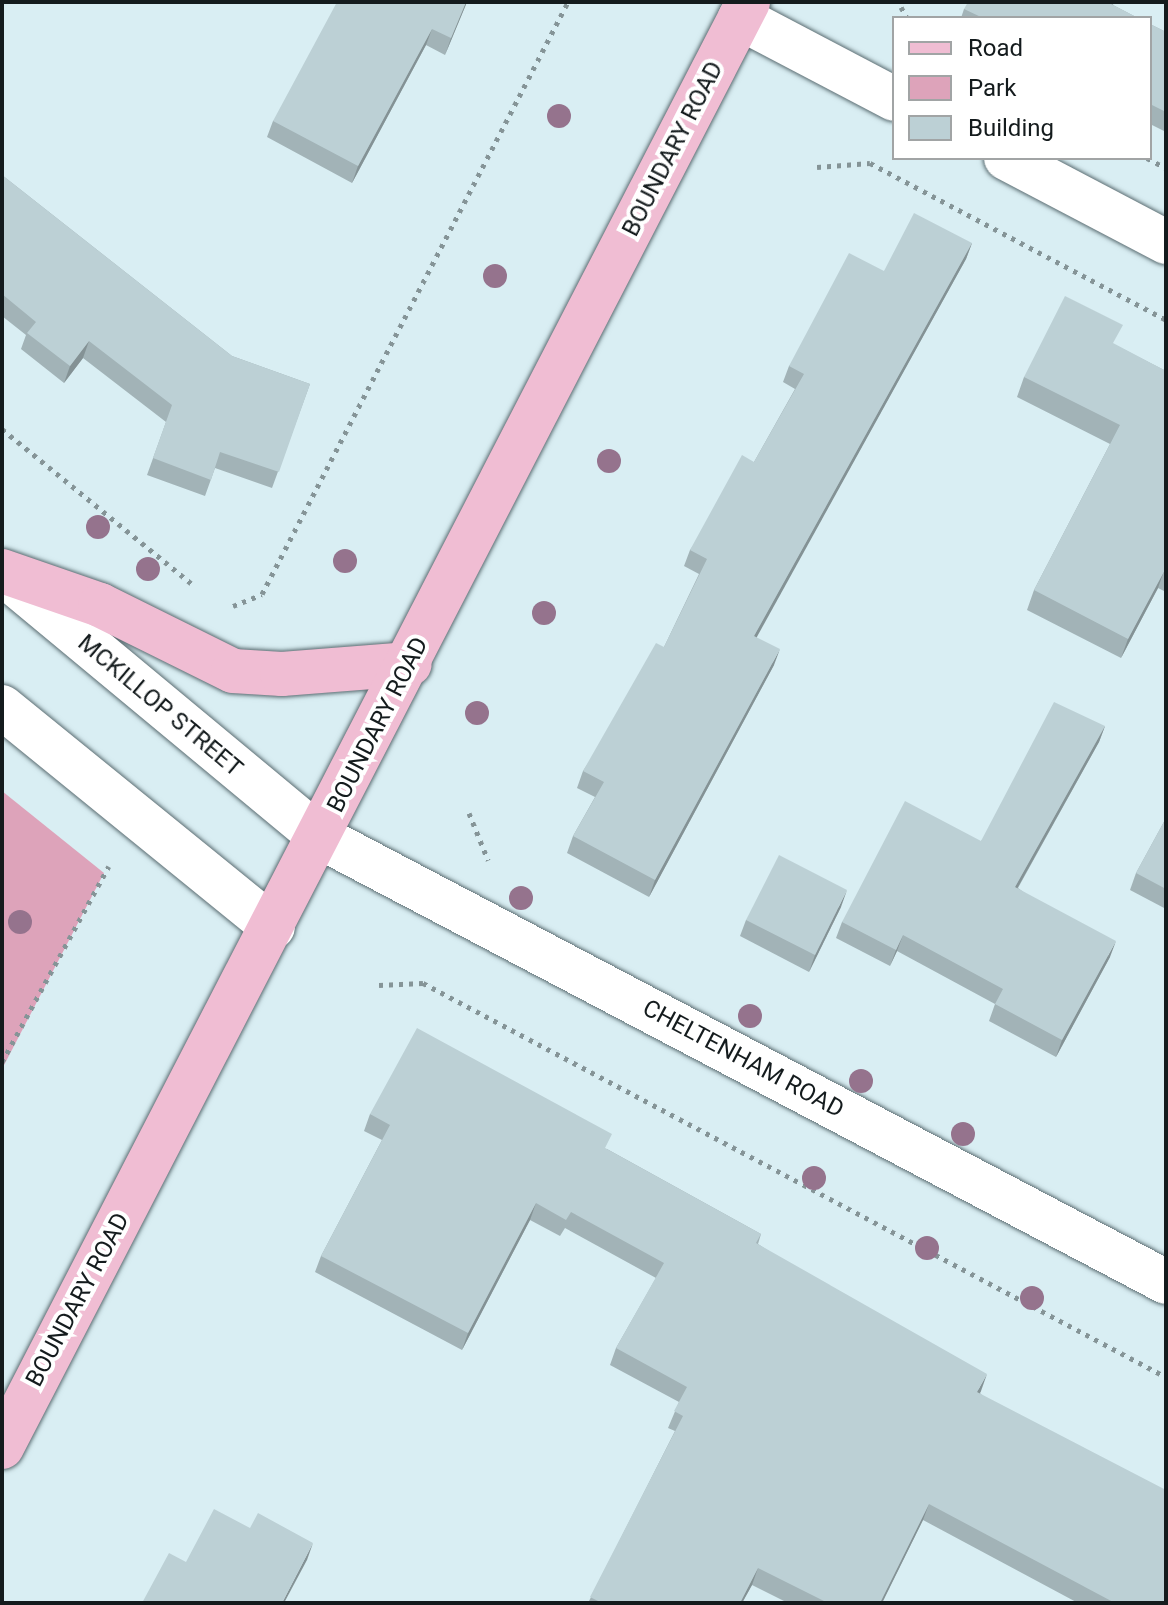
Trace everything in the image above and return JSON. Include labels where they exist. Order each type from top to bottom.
[{"type":"main road","name":"BOUNDARY ROAD","points":[[2,1447],[410,664],[744,10]]},
{"type":"main road","points":[[2,572],[100,605],[233,671],[282,674],[410,664]]},
{"type":"street","points":[[744,10],[892,98]]},
{"type":"street","points":[[1010,160],[1166,242]]},
{"type":"street","name":"MCKILLOP STREET","points":[[2,572],[320,837]]},
{"type":"street","points":[[2,707],[273,927]]},
{"type":"street","name":"CHELTENHAM ROAD","points":[[320,837],[1166,1282]]},
{"type":"path","points":[[225,609],[262,594],[568,2]]},
{"type":"path","points":[[901,7],[906,16]]},
{"type":"path","points":[[817,167],[870,163],[1166,320]]},
{"type":"path","points":[[2,429],[201,590]]},
{"type":"path","points":[[2,1062],[116,856]]},
{"type":"path","points":[[379,985],[423,983],[1166,1377]]},
{"type":"green space","points":[[2,791],[104,873],[2,1069]]},
{"type":"building","points":[[337,2],[466,2],[451,38],[432,29],[358,166],[273,121]]},
{"type":"building","points":[[968,2],[1112,2],[1134,16],[979,16],[964,9]]},
{"type":"building","points":[[1152,25],[1166,32],[1166,112],[1152,105]]},
{"type":"building","points":[[2,175],[232,356],[310,384],[279,472],[220,452],[211,480],[153,458],[172,405],[89,341],[70,366],[27,333],[36,322],[2,294]]},
{"type":"building","points":[[914,213],[972,243],[754,636],[780,649],[655,880],[573,836],[604,782],[583,771],[656,643],[664,647],[707,559],[690,550],[742,455],[754,462],[804,374],[789,366],[849,253],[884,271]]},
{"type":"building","points":[[1065,296],[1123,325],[1113,343],[1166,371],[1166,568],[1128,639],[1034,590],[1120,425],[1024,377]]},
{"type":"building","points":[[1054,702],[1105,726],[1015,887],[1116,941],[1062,1040],[995,1004],[1003,989],[903,935],[896,950],[842,922],[905,801],[981,841]]},
{"type":"building","points":[[1166,818],[1166,889],[1136,873]]},
{"type":"building","points":[[779,855],[847,890],[815,955],[746,920]]},
{"type":"building","points":[[417,1028],[612,1134],[605,1148],[761,1234],[756,1243],[987,1374],[977,1392],[1166,1490],[1166,1603],[1115,1603],[929,1504],[880,1603],[828,1603],[758,1568],[740,1603],[602,1603],[590,1597],[683,1416],[674,1411],[687,1387],[616,1348],[664,1263],[571,1212],[566,1220],[536,1203],[468,1333],[321,1256],[390,1125],[370,1114]]},
{"type":"building","points":[[214,1509],[250,1528],[258,1513],[313,1543],[282,1603],[142,1603],[169,1553],[186,1562]]}]
